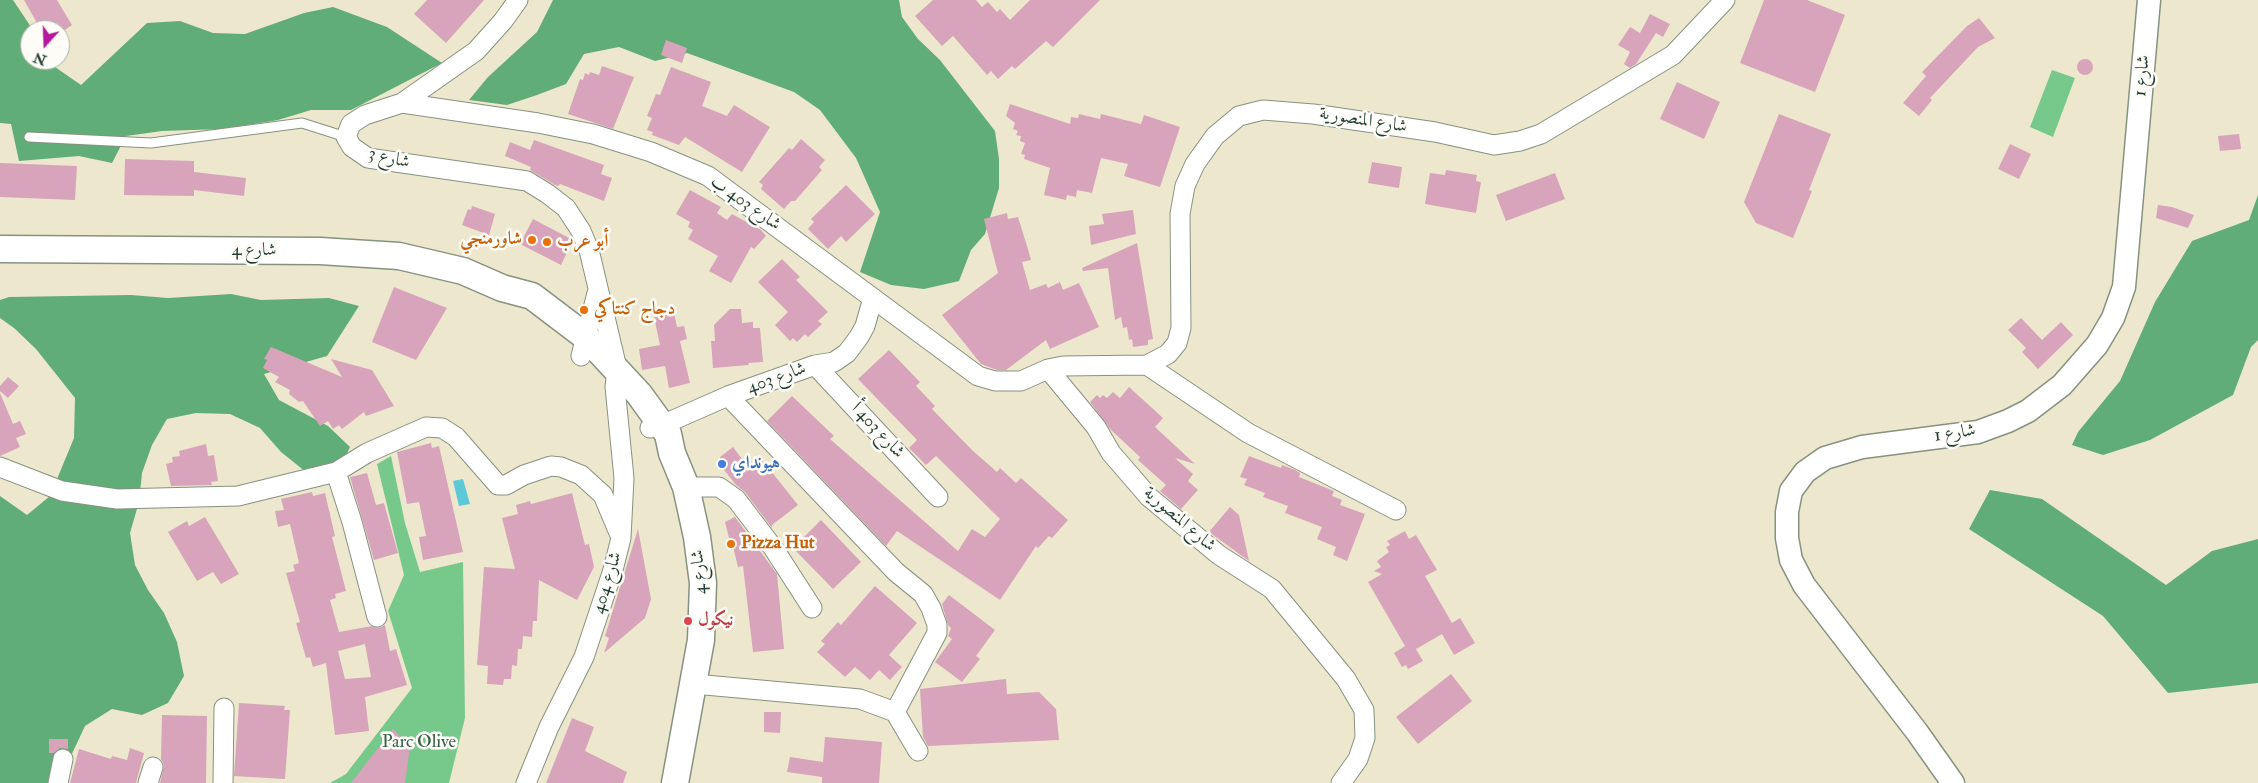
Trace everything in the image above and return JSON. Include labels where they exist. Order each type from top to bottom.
[{"type":"main road","name":"شارع 4","points":[[0,249],[372,253],[431,262],[462,271],[502,288],[532,296],[616,378],[656,427],[668,434],[672,453],[686,487],[697,537],[703,583],[701,640],[675,783]]},
{"type":"street","name":"شارع 3","points":[[518,0],[504,21],[476,51],[402,103],[365,116],[351,124],[346,137],[352,147],[368,158],[527,181],[566,208],[581,231],[589,250],[616,378]]},
{"type":"street","name":"شارع المنصورية","points":[[1341,783],[1358,760],[1364,738],[1364,710],[1346,679],[1272,589],[1220,555],[1149,497],[1111,453],[1096,427],[1048,369],[1063,366],[1147,365],[1168,354],[1177,343],[1181,328],[1180,214],[1185,186],[1195,164],[1216,136],[1239,116],[1263,110],[1313,114],[1435,132],[1494,145],[1520,141],[1541,134],[1672,55],[1725,0]]},
{"type":"street","name":"شارع 1","points":[[1953,783],[1917,732],[1804,584],[1791,560],[1787,538],[1787,512],[1791,491],[1805,472],[1825,458],[1862,447],[1978,432],[2008,422],[2028,411],[2057,389],[2082,364],[2097,345],[2113,318],[2124,287],[2149,0]]},
{"type":"street","name":"شارع 403 ب","points":[[402,103],[538,123],[593,134],[651,152],[708,176],[978,376],[995,381],[1021,381],[1048,369]]},
{"type":"street","name":"شارع 3","points":[[584,347],[598,290]]},
{"type":"street","name":"شارع 403","points":[[656,427],[728,396],[815,365],[834,362],[847,354],[865,326],[873,298]]},
{"type":"street","name":"شارع 403 أ","points":[[815,365],[938,497]]},
{"type":"street","points":[[1147,365],[1248,433],[1396,510]]},
{"type":"street","name":"شارع 404","points":[[526,783],[550,727],[584,657],[613,570],[621,538],[624,478],[616,378]]},
{"type":"street","points":[[728,396],[896,572],[922,594],[931,608],[937,625],[937,633],[895,712]]},
{"type":"street","points":[[0,467],[62,490],[117,499],[238,496],[336,472],[368,453],[426,427],[442,428],[456,437],[498,485],[506,485],[524,475],[552,466],[561,467],[581,475],[602,495],[621,538]]},
{"type":"street","points":[[336,472],[352,522],[377,617]]},
{"type":"street","points":[[686,487],[719,487],[736,499],[774,549],[812,608]]},
{"type":"street","points":[[694,684],[860,699],[895,712],[918,751]]},
{"type":"street","points":[[223,783],[224,708]]},
{"type":"street","points":[[58,783],[63,759]]},
{"type":"lane","points":[[29,136],[151,143],[302,123],[346,137]]},
{"type":"green space","points":[[0,0],[13,0],[26,20],[20,20],[20,70],[59,70],[81,85],[147,23],[180,21],[213,33],[245,34],[304,13],[333,7],[387,27],[442,63],[351,110],[311,110],[278,120],[223,129],[162,131],[126,136],[112,163],[79,156],[19,161],[11,124],[0,123]]},
{"type":"green space","points":[[553,0],[899,0],[902,17],[918,39],[940,60],[995,131],[999,159],[999,188],[985,234],[971,250],[959,281],[924,289],[891,285],[860,272],[880,212],[856,158],[820,110],[794,92],[687,53],[655,61],[619,47],[584,54],[566,84],[537,95],[507,105],[469,100],[488,77],[537,32]]},
{"type":"green space","points":[[2052,70],[2075,78],[2053,137],[2030,127]]},
{"type":"green space","points":[[2258,195],[2258,340],[2251,347],[2233,395],[2150,440],[2103,455],[2072,445],[2078,432],[2120,381],[2155,302],[2192,241],[2249,220]]},
{"type":"green space","points":[[231,294],[261,300],[329,298],[359,306],[327,356],[264,374],[279,400],[328,426],[350,447],[337,475],[306,472],[281,452],[260,428],[230,414],[196,413],[167,419],[152,445],[142,473],[139,502],[130,533],[135,565],[148,590],[164,613],[177,642],[184,676],[168,703],[142,715],[112,709],[85,726],[70,758],[63,783],[0,783],[0,496],[27,515],[50,496],[74,438],[75,398],[36,349],[14,328],[0,318],[0,300],[9,297],[131,295],[168,298]]},
{"type":"green space","name":"Parc Olive","points":[[391,456],[405,523],[420,572],[463,562],[465,718],[449,783],[330,783],[346,774],[412,688],[388,611],[404,575],[377,464]]},
{"type":"green space","points":[[1990,490],[2042,499],[2166,585],[2212,551],[2258,539],[2258,683],[2168,693],[2103,616],[1969,529]]},
{"type":"water","points":[[463,479],[470,504],[459,506],[453,481]]},
{"type":"building","points":[[24,0],[57,0],[69,20],[35,20]]},
{"type":"building","points":[[427,0],[484,0],[446,43],[414,14]]},
{"type":"building","points":[[933,0],[976,0],[982,7],[988,2],[997,12],[1000,9],[1010,20],[1030,0],[1100,0],[1053,47],[1046,41],[1015,69],[1012,66],[998,79],[991,71],[987,75],[953,36],[942,46],[915,16]]},
{"type":"building","points":[[1764,0],[1807,0],[1845,15],[1815,92],[1740,63]]},
{"type":"building","points":[[1650,14],[1670,24],[1663,37],[1656,33],[1636,64],[1630,68],[1624,64],[1630,52],[1618,45],[1630,27],[1640,33]]},
{"type":"building","points":[[1979,18],[1995,38],[1978,47],[1930,98],[1932,100],[1919,116],[1903,103],[1926,76],[1922,72],[1967,26]]},
{"type":"building","points":[[666,40],[687,48],[682,63],[661,55]]},
{"type":"building","points":[[2085,59],[2091,61],[2093,67],[2091,73],[2085,75],[2079,73],[2077,67],[2079,61]]},
{"type":"building","points":[[602,66],[634,77],[613,129],[568,114],[580,79],[583,80],[585,73],[589,75],[590,72],[599,75]]},
{"type":"building","points":[[671,67],[711,82],[702,106],[727,116],[734,105],[770,127],[742,172],[685,137],[679,145],[652,135],[653,132],[647,130],[652,118],[647,116],[656,94],[660,95]]},
{"type":"building","points":[[1677,82],[1720,102],[1704,139],[1660,119]]},
{"type":"building","points":[[1010,104],[1070,124],[1071,117],[1078,118],[1079,114],[1100,119],[1101,114],[1141,124],[1144,115],[1180,127],[1160,187],[1124,176],[1128,164],[1101,158],[1092,193],[1077,190],[1076,197],[1067,195],[1066,200],[1044,195],[1050,168],[1024,159],[1025,155],[1021,154],[1025,143],[1020,141],[1021,136],[1016,135],[1018,131],[1013,129],[1015,123],[1006,116]]},
{"type":"building","points":[[1779,114],[1831,134],[1809,190],[1812,191],[1793,238],[1756,223],[1744,202]]},
{"type":"building","points":[[2239,134],[2241,149],[2220,151],[2218,136]]},
{"type":"building","points":[[801,139],[825,160],[819,167],[822,170],[795,201],[791,201],[784,209],[761,189],[763,185],[759,182],[789,148],[792,150]]},
{"type":"building","points":[[534,140],[604,165],[601,174],[612,178],[604,201],[560,184],[558,186],[555,185],[530,170],[531,167],[505,156],[510,142],[530,150]]},
{"type":"building","points":[[2010,144],[2031,154],[2019,179],[1998,169]]},
{"type":"building","points":[[125,159],[194,161],[194,172],[246,178],[244,196],[194,190],[194,196],[124,195]]},
{"type":"building","points":[[1372,162],[1402,167],[1399,188],[1368,183]]},
{"type":"building","points":[[0,163],[77,166],[75,200],[0,197]]},
{"type":"building","points":[[1446,170],[1477,175],[1476,181],[1481,182],[1476,213],[1425,204],[1430,173],[1445,175]]},
{"type":"building","points":[[1555,173],[1565,199],[1506,221],[1496,195]]},
{"type":"building","points":[[846,185],[875,214],[846,242],[841,236],[828,249],[808,229],[814,222],[811,219]]},
{"type":"building","points":[[690,190],[721,207],[717,213],[727,220],[732,214],[761,230],[766,236],[754,249],[751,247],[731,283],[709,271],[718,256],[688,239],[693,230],[688,227],[690,222],[676,214]]},
{"type":"building","points":[[2158,205],[2172,207],[2194,215],[2188,228],[2156,218]]},
{"type":"building","points":[[472,206],[495,214],[489,235],[462,225],[468,209],[471,210]]},
{"type":"building","points":[[1133,210],[1136,234],[1091,245],[1089,226],[1104,224],[1102,214]]},
{"type":"building","points":[[1007,213],[1008,219],[1018,217],[1027,246],[1031,260],[1022,262],[1030,290],[1046,284],[1048,288],[1060,282],[1063,290],[1079,283],[1099,327],[1050,349],[1046,340],[1006,370],[997,370],[981,364],[942,315],[998,273],[984,219]]},
{"type":"building","name":"أبو عرب","points":[[533,219],[573,240],[561,265],[520,244]]},
{"type":"building","points":[[1137,243],[1153,339],[1148,340],[1148,345],[1133,347],[1132,339],[1129,340],[1127,327],[1123,328],[1121,317],[1115,320],[1108,268],[1083,271],[1082,268]]},
{"type":"building","points":[[782,259],[800,277],[796,280],[828,312],[818,321],[822,324],[808,337],[805,334],[797,342],[793,338],[790,341],[775,325],[788,312],[758,282]]},
{"type":"building","points":[[394,287],[447,308],[416,360],[372,342]]},
{"type":"building","points":[[730,309],[741,309],[742,323],[753,322],[753,328],[760,328],[763,362],[713,368],[711,341],[715,341],[714,325]]},
{"type":"building","points":[[674,313],[677,327],[684,326],[687,339],[680,341],[690,383],[669,388],[665,366],[642,370],[639,349],[660,345],[654,317]]},
{"type":"building","points":[[2021,318],[2042,340],[2061,322],[2073,335],[2038,369],[2022,352],[2026,348],[2008,330]]},
{"type":"building","points":[[271,347],[342,377],[331,359],[372,370],[394,406],[366,416],[364,412],[342,429],[339,425],[333,429],[328,421],[320,426],[303,401],[299,402],[289,394],[290,390],[275,382],[279,377],[263,368],[267,360],[264,359]]},
{"type":"building","points":[[889,350],[920,382],[916,386],[935,406],[932,409],[972,450],[997,472],[1000,468],[1016,483],[1021,478],[1068,520],[1052,538],[1049,536],[1038,548],[1036,546],[1000,600],[897,531],[886,546],[767,421],[792,396],[834,436],[830,439],[958,551],[972,529],[985,537],[1000,519],[936,456],[926,465],[909,448],[917,440],[858,379]]},
{"type":"building","points":[[8,377],[19,386],[8,398],[0,391],[0,386]]},
{"type":"building","points":[[1129,387],[1163,418],[1155,427],[1195,464],[1175,458],[1193,474],[1188,481],[1198,490],[1181,509],[1160,491],[1166,485],[1138,460],[1140,457],[1111,430],[1090,402],[1097,395],[1100,398],[1103,395],[1107,398],[1113,392],[1120,398]]},
{"type":"building","points":[[0,393],[13,424],[20,421],[26,434],[16,438],[20,447],[0,456]]},
{"type":"building","points":[[431,443],[432,448],[439,446],[463,552],[423,560],[419,537],[426,536],[419,502],[407,504],[397,452]]},
{"type":"building","points":[[206,444],[208,456],[214,455],[218,481],[211,482],[212,485],[171,486],[166,464],[173,462],[172,457],[180,456],[179,451]]},
{"type":"building","points":[[733,447],[742,459],[746,456],[755,467],[763,461],[798,505],[772,525],[772,528],[745,492],[736,485],[721,466],[720,457]]},
{"type":"building","points":[[1249,456],[1281,468],[1282,465],[1295,470],[1300,473],[1299,477],[1334,491],[1332,496],[1342,500],[1340,505],[1365,514],[1347,561],[1333,555],[1336,547],[1317,539],[1322,527],[1285,513],[1288,506],[1263,497],[1265,493],[1244,485],[1247,479],[1240,477]]},
{"type":"building","points":[[367,473],[376,505],[384,503],[398,553],[374,560],[350,477]]},
{"type":"building","points":[[312,492],[313,496],[325,493],[335,536],[332,537],[346,591],[335,594],[336,598],[330,600],[339,632],[372,626],[379,628],[385,625],[390,651],[396,649],[407,685],[365,697],[369,731],[335,735],[326,663],[313,667],[310,657],[306,658],[296,623],[300,622],[286,573],[295,571],[293,565],[299,563],[290,524],[278,527],[275,511],[284,510],[281,499]],"holes":[[[365,644],[371,677],[345,679],[338,651]]]},
{"type":"building","points":[[572,493],[585,545],[589,544],[594,567],[577,600],[539,580],[537,621],[533,621],[532,637],[523,636],[522,649],[518,649],[517,666],[512,665],[511,679],[504,679],[503,685],[487,684],[488,666],[477,665],[484,567],[515,569],[502,518],[518,514],[516,505],[530,501],[531,504]]},
{"type":"building","points":[[1230,507],[1239,515],[1249,561],[1209,532]]},
{"type":"building","points":[[205,517],[239,574],[221,584],[213,572],[197,581],[168,532],[187,521],[189,526]]},
{"type":"building","points":[[735,517],[777,574],[784,649],[753,652],[743,566],[738,567],[725,522]]},
{"type":"building","points":[[821,520],[861,562],[833,589],[793,548]]},
{"type":"building","points":[[638,529],[651,599],[645,618],[604,653],[609,638],[605,636]]},
{"type":"building","points":[[1405,531],[1409,539],[1416,535],[1437,570],[1425,576],[1452,623],[1460,618],[1475,643],[1454,655],[1442,634],[1416,649],[1423,661],[1408,669],[1406,665],[1402,667],[1394,653],[1405,646],[1368,582],[1382,574],[1374,571],[1381,567],[1377,561],[1389,552],[1386,547],[1390,545],[1387,541]]},
{"type":"building","points":[[875,586],[917,623],[889,655],[902,667],[890,680],[879,670],[870,680],[855,667],[845,677],[817,652],[825,644],[821,641],[838,622],[841,625]]},
{"type":"building","points":[[949,595],[995,630],[976,656],[980,659],[962,682],[935,662],[952,639],[948,636],[951,628],[948,625],[942,604]]},
{"type":"building","points":[[1451,674],[1472,701],[1418,744],[1396,717]]},
{"type":"building","points":[[1006,679],[1007,694],[1039,692],[1056,709],[1059,740],[928,746],[923,737],[920,689]]},
{"type":"building","points":[[239,703],[285,706],[284,710],[290,710],[285,779],[234,776]]},
{"type":"building","points":[[764,712],[781,712],[780,733],[764,732]]},
{"type":"building","points":[[162,715],[207,716],[206,783],[160,783],[164,765],[161,759]]},
{"type":"building","points":[[572,718],[594,727],[585,751],[627,772],[623,783],[546,783]]},
{"type":"building","points":[[393,729],[410,746],[405,783],[351,783]]},
{"type":"building","points":[[825,737],[882,742],[879,783],[822,783],[822,777],[787,772],[790,757],[823,762]]},
{"type":"building","points":[[49,739],[68,739],[68,749],[60,748],[54,753],[49,753]]},
{"type":"building","points":[[130,748],[144,753],[136,783],[70,783],[79,749],[111,759],[112,756],[127,760]]},
{"type":"place","name":"شاورمنجي","points":[[532,240]]},
{"type":"place","name":"أبو عرب","points":[[547,242]]},
{"type":"place","name":"دجاج كنتاكي","points":[[584,310]]},
{"type":"place","name":"هيونداي","points":[[722,464]]},
{"type":"place","name":"Pizza Hut","points":[[731,544]]},
{"type":"place","name":"نيكول","points":[[688,621]]}]
